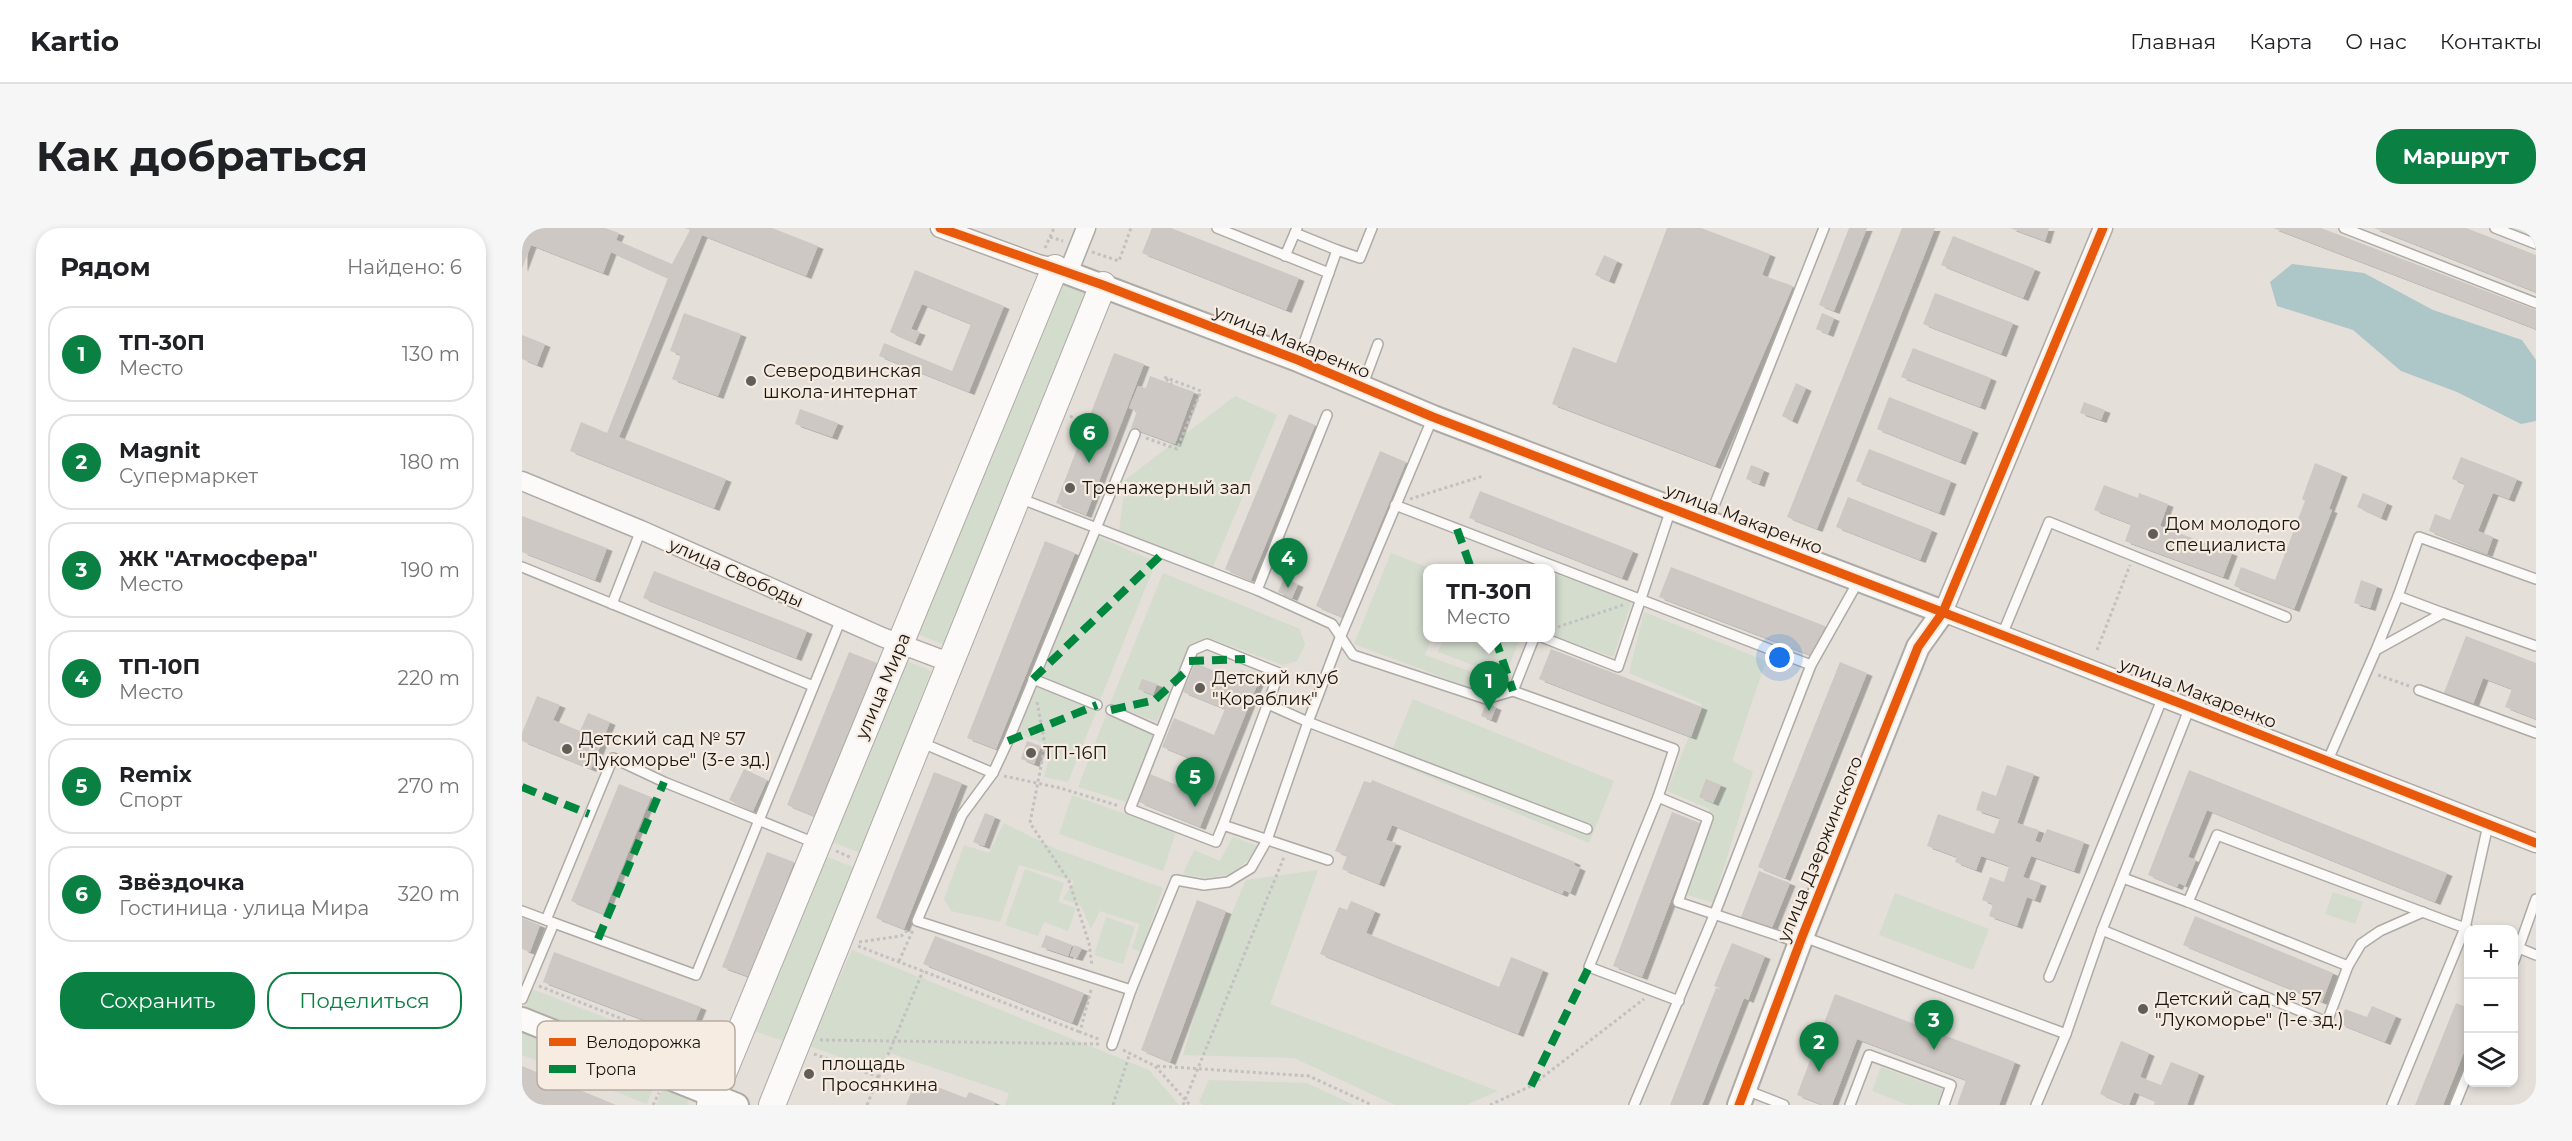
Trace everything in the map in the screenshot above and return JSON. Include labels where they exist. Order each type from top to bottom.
[{"type":"main road","name":"улица Мира","points":[[735,1062],[817,844],[1055,266]]},
{"type":"main road","points":[[772,1105],[1102,285]]},
{"type":"street","name":"улица Макаренко","points":[[940,228],[1038,264],[1055,266],[1298,360],[1433,417],[2328,760],[2536,843]]},
{"type":"street","name":"улица Мира","points":[[1055,266],[1086,228]]},
{"type":"street","points":[[1943,612],[2103,228]]},
{"type":"street","name":"улица Свободы","points":[[522,481],[641,530],[841,619],[951,663]]},
{"type":"street","name":"улица Дзержинского","points":[[1743,1097],[1801,940],[1918,647],[1943,612]]},
{"type":"street","points":[[522,1019],[537,1025]]},
{"type":"street","points":[[691,1090],[720,1102]]},
{"type":"lane","points":[[1217,228],[1329,273]]},
{"type":"lane","points":[[1285,256],[1296,230],[1337,250],[1360,258],[1372,228]]},
{"type":"lane","points":[[1708,521],[1824,228]]},
{"type":"lane","points":[[2344,228],[2536,303]]},
{"type":"lane","points":[[2495,228],[2536,244]]},
{"type":"lane","points":[[1298,360],[1337,250]]},
{"type":"lane","points":[[1362,387],[1378,344]]},
{"type":"lane","points":[[1257,590],[1327,416]]},
{"type":"lane","points":[[1112,1045],[1131,990],[1176,880],[1204,885],[1228,882],[1251,868],[1268,840],[1308,722],[1340,638],[1433,417]]},
{"type":"lane","points":[[1131,990],[917,921],[962,815],[993,773],[1135,434]]},
{"type":"lane","points":[[1018,498],[1257,590],[1332,624],[1353,655],[1486,699],[1513,691],[1674,749],[1658,797],[1589,967],[1656,990],[1679,1001]]},
{"type":"lane","points":[[1395,505],[1547,564]]},
{"type":"lane","points":[[1554,642],[1618,667],[1671,509]]},
{"type":"lane","points":[[2002,635],[2049,522],[2286,617]]},
{"type":"lane","points":[[612,604],[641,530]]},
{"type":"lane","points":[[2328,760],[2376,650],[2419,537],[2536,579]]},
{"type":"lane","points":[[522,567],[813,686]]},
{"type":"lane","points":[[1555,567],[1811,665]]},
{"type":"lane","points":[[1634,1105],[1715,914],[1811,665],[1859,580]]},
{"type":"lane","points":[[2398,596],[2536,646]]},
{"type":"lane","points":[[2376,650],[2443,613]]},
{"type":"lane","points":[[522,911],[696,975],[841,619]]},
{"type":"lane","points":[[1513,691],[1532,642]]},
{"type":"lane","points":[[1207,644],[1279,673],[1216,842],[1130,809],[1160,732],[1194,650],[1207,644]]},
{"type":"lane","points":[[1033,679],[1096,705]]},
{"type":"lane","points":[[2419,690],[2536,733]]},
{"type":"lane","points":[[2049,977],[2163,697]]},
{"type":"lane","points":[[1268,704],[1308,722],[1587,829]]},
{"type":"lane","points":[[2036,1105],[2066,1034],[2102,930],[2190,707]]},
{"type":"lane","points":[[1111,710],[1160,732]]},
{"type":"lane","points":[[919,742],[993,773]]},
{"type":"lane","points":[[522,999],[613,758],[664,782],[817,844]]},
{"type":"lane","points":[[1658,797],[1708,818],[1677,902],[1801,940],[2066,1034]]},
{"type":"lane","points":[[1224,825],[1328,860]]},
{"type":"lane","points":[[2468,925],[2488,825]]},
{"type":"lane","points":[[2188,902],[2217,835],[2464,928]]},
{"type":"lane","points":[[2123,878],[2348,966]]},
{"type":"lane","points":[[2518,942],[2536,899]]},
{"type":"lane","points":[[2102,930],[2327,1022],[2348,966],[2361,944],[2380,931],[2423,912]]},
{"type":"lane","points":[[2392,1105],[2464,936]]},
{"type":"lane","points":[[2518,948],[2536,955]]},
{"type":"lane","points":[[1850,1105],[1869,1054],[1952,1085],[1944,1105]]},
{"type":"lane","points":[[2455,1105],[2464,1084]]},
{"type":"lane","points":[[1743,1097],[1784,1105]]},
{"type":"path","points":[[1054,228],[1055,266]]},
{"type":"path","points":[[1119,261],[1131,228]]},
{"type":"path","points":[[1135,434],[1177,449],[1201,391],[1164,377],[1172,384]]},
{"type":"path","points":[[1063,412],[1087,423]]},
{"type":"path","points":[[1395,505],[1483,476]]},
{"type":"path","points":[[2097,650],[2134,556]]},
{"type":"path","points":[[1555,628],[1639,600]]},
{"type":"path","points":[[2367,672],[2419,690]]},
{"type":"path","points":[[1033,679],[1045,745],[1030,823],[1069,881],[1089,943],[1094,979],[1080,1032]]},
{"type":"path","points":[[993,773],[1130,809]]},
{"type":"path","points":[[1183,1105],[1288,848]]},
{"type":"path","points":[[899,961],[917,921]]},
{"type":"path","points":[[917,921],[902,936],[851,943],[1112,1045]]},
{"type":"path","points":[[867,1105],[923,971]]},
{"type":"path","points":[[529,982],[629,1021]]},
{"type":"path","points":[[1490,1105],[1531,1086],[1656,990]]},
{"type":"path","points":[[809,1041],[895,1040],[1112,1045]]},
{"type":"path","points":[[805,1052],[879,1077]]},
{"type":"path","points":[[1113,1105],[1130,1053],[1155,1066],[1190,1105]]},
{"type":"path","points":[[1155,1066],[1309,1076],[1372,1105]]},
{"type":"shaded area","points":[[1074,284],[1089,291],[945,645],[915,633],[1056,285]]},
{"type":"shaded area","points":[[1235,396],[1277,415],[1213,567],[1119,534],[1125,480]]},
{"type":"shaded area","points":[[1099,537],[1156,562],[1100,700],[1040,677]]},
{"type":"shaded area","points":[[1391,553],[1423,566],[1423,642],[1430,642],[1425,655],[1491,679],[1485,693],[1354,644]]},
{"type":"shaded area","points":[[1163,573],[1300,629],[1305,645],[1297,661],[1283,665],[1206,637],[1189,645],[1157,722],[1110,704]]},
{"type":"shaded area","points":[[1556,574],[1632,601],[1613,657],[1555,636]]},
{"type":"shaded area","points":[[1644,612],[1766,661],[1732,761],[1753,772],[1713,903],[1684,894],[1710,809],[1667,791],[1702,704],[1629,673]]},
{"type":"shaded area","points":[[1442,642],[1518,642],[1505,677],[1438,652]]},
{"type":"shaded area","points":[[895,656],[931,671],[861,853],[824,839]]},
{"type":"shaded area","points":[[1038,686],[1096,712],[1068,782],[1044,777],[1052,746],[1016,733]]},
{"type":"shaded area","points":[[1413,699],[1614,781],[1589,843],[1388,760]]},
{"type":"shaded area","points":[[1106,715],[1153,734],[1126,802],[1078,787]]},
{"type":"shaded area","points":[[1072,795],[1176,832],[1163,871],[1059,834]]},
{"type":"shaded area","points":[[1004,823],[1056,849],[1163,888],[1141,952],[1132,948],[1140,924],[1100,911],[1091,929],[1081,906],[1063,899],[1074,881],[1019,865],[1000,922],[951,911],[944,899],[964,845],[989,853]]},
{"type":"shaded area","points":[[1233,837],[1258,846],[1243,865],[1235,871],[1217,877],[1183,874],[1194,850],[1220,861]]},
{"type":"shaded area","points":[[815,852],[855,868],[787,1042],[748,1029]]},
{"type":"shaded area","points":[[1025,869],[1064,883],[1058,902],[1076,908],[1068,931],[1044,922],[1038,936],[1005,925]]},
{"type":"shaded area","points":[[1318,870],[1270,1004],[1498,1091],[1466,1105],[1395,1105],[1294,1058],[1183,1055],[1209,966],[1246,880]]},
{"type":"shaded area","points":[[2333,892],[2363,902],[2355,924],[2325,914]]},
{"type":"shaded area","points":[[1895,893],[1989,929],[1973,970],[1879,935]]},
{"type":"shaded area","points":[[1106,917],[1135,927],[1123,964],[1094,955]]},
{"type":"shaded area","points":[[852,950],[1149,1070],[1179,1105],[1005,1105],[1009,1093],[887,1052],[880,1071],[809,1046]]},
{"type":"shaded area","points":[[532,989],[614,1021],[543,1021],[523,1013]]},
{"type":"shaded area","points":[[522,1028],[537,1034],[537,1061],[522,1055]]},
{"type":"shaded area","points":[[1881,1067],[1944,1090],[1938,1105],[1908,1105],[1872,1091]]},
{"type":"shaded area","points":[[1209,1080],[1307,1083],[1354,1105],[1203,1105],[1199,1102]]},
{"type":"shaded area","points":[[611,1090],[652,1090],[647,1104]]},
{"type":"shaded area","points":[[662,1090],[677,1090],[687,1096],[689,1105],[656,1105]]},
{"type":"water","points":[[2292,264],[2364,273],[2433,310],[2522,340],[2536,360],[2536,421],[2521,424],[2457,392],[2401,371],[2353,330],[2277,306],[2270,282]]},
{"type":"building","points":[[522,228],[605,228],[619,233],[616,240],[672,264],[690,230],[684,228],[772,228],[818,246],[806,276],[702,235],[619,437],[726,479],[714,508],[570,451],[581,422],[607,433],[668,278],[611,252],[603,273],[531,245],[522,269]]},
{"type":"building","points":[[1152,228],[1171,228],[1299,278],[1286,310],[1142,253]]},
{"type":"building","points":[[1667,228],[1701,228],[1770,254],[1762,275],[1793,286],[1715,466],[1552,404],[1573,347],[1616,363]]},
{"type":"building","points":[[1849,228],[1867,228],[1834,311],[1819,305]]},
{"type":"building","points":[[1902,228],[1935,228],[1817,529],[1787,517]]},
{"type":"building","points":[[2010,228],[2049,228],[2045,241]]},
{"type":"building","points":[[2273,228],[2321,228],[2536,310],[2536,329]]},
{"type":"building","points":[[2374,228],[2466,228],[2536,255],[2536,292]]},
{"type":"building","points":[[1953,236],[2035,269],[2023,298],[1941,265]]},
{"type":"building","points":[[1604,255],[1617,261],[1609,281],[1595,275]]},
{"type":"building","points":[[915,270],[1004,306],[969,392],[879,356],[884,343],[952,371],[971,324],[922,304],[911,329],[920,332],[915,343],[890,332]]},
{"type":"building","points":[[1935,293],[2013,323],[2001,354],[1923,324]]},
{"type":"building","points":[[684,313],[741,334],[718,396],[672,379],[681,355],[670,351]]},
{"type":"building","points":[[1822,313],[1834,318],[1828,334],[1816,329]]},
{"type":"building","points":[[522,335],[545,344],[537,365],[522,359]]},
{"type":"building","points":[[1913,348],[1991,378],[1980,407],[1901,377]]},
{"type":"building","points":[[1114,353],[1144,364],[1086,515],[1056,503]]},
{"type":"building","points":[[1150,376],[1194,392],[1175,444],[1131,428],[1137,411],[1129,408],[1138,386],[1146,388]]},
{"type":"building","points":[[1796,383],[1806,388],[1792,421],[1782,416]]},
{"type":"building","points":[[1889,397],[1973,430],[1960,462],[1877,429]]},
{"type":"building","points":[[2084,402],[2105,410],[2101,420],[2080,413]]},
{"type":"building","points":[[800,409],[838,423],[832,437],[795,424]]},
{"type":"building","points":[[1289,414],[1315,425],[1251,580],[1225,569]]},
{"type":"building","points":[[1869,449],[1951,481],[1939,513],[1856,481]]},
{"type":"building","points":[[1380,451],[1406,462],[1342,617],[1316,606]]},
{"type":"building","points":[[2461,457],[2517,479],[2509,499],[2493,493],[2478,531],[2493,537],[2487,554],[2429,531],[2435,514],[2450,520],[2465,484],[2452,479]]},
{"type":"building","points":[[2315,463],[2342,474],[2329,509],[2332,510],[2294,609],[2234,586],[2241,567],[2275,580],[2305,501],[2302,499]]},
{"type":"building","points":[[1751,465],[1764,470],[1759,484],[1746,479]]},
{"type":"building","name":"Дом молодого специалиста","points":[[2104,485],[2138,498],[2139,493],[2168,504],[2160,526],[2232,553],[2223,577],[2125,541],[2131,524],[2094,510]]},
{"type":"building","points":[[1480,491],[1633,551],[1622,578],[1469,518]]},
{"type":"building","points":[[2363,493],[2387,503],[2381,518],[2357,507]]},
{"type":"building","points":[[1848,497],[1932,530],[1920,560],[1836,527]]},
{"type":"building","points":[[522,516],[607,548],[595,580],[522,552]]},
{"type":"building","points":[[1045,541],[1075,553],[996,749],[967,738]]},
{"type":"building","points":[[1671,567],[1825,626],[1813,656],[1659,597]]},
{"type":"building","points":[[654,571],[807,631],[796,658],[643,598]]},
{"type":"building","points":[[1284,578],[1298,584],[1292,598],[1278,592]]},
{"type":"building","points":[[2361,580],[2377,586],[2370,608],[2354,603]]},
{"type":"building","points":[[2466,636],[2536,663],[2536,719],[2505,707],[2512,689],[2483,678],[2472,707],[2443,695]]},
{"type":"building","points":[[1551,649],[1702,707],[1691,737],[1539,679]]},
{"type":"building","points":[[849,652],[877,663],[814,816],[787,805]]},
{"type":"building","points":[[1840,662],[1867,673],[1785,878],[1758,867]]},
{"type":"building","points":[[1195,663],[1237,680],[1241,670],[1260,678],[1200,827],[1139,802],[1150,774],[1191,791],[1202,763],[1162,747],[1174,718],[1214,735],[1225,709],[1183,692]]},
{"type":"building","points":[[1142,679],[1157,684],[1153,695],[1138,689]]},
{"type":"building","points":[[537,696],[560,705],[553,720],[580,731],[588,713],[610,722],[591,769],[522,741],[522,733]]},
{"type":"building","points":[[1486,703],[1496,707],[1491,720],[1481,716]]},
{"type":"building","name":"ТП-16П","points":[[1027,741],[1041,746],[1034,764],[1021,759]]},
{"type":"building","points":[[2007,765],[2034,774],[2017,823],[2039,830],[2035,841],[2041,843],[2047,829],[2084,842],[2074,871],[2031,856],[2023,877],[2041,883],[2035,900],[2027,897],[2017,926],[1989,916],[1993,904],[1982,900],[1990,877],[2004,882],[2009,866],[1981,856],[1976,870],[1955,862],[1957,857],[1927,846],[1938,814],[1994,834],[2000,818],[1976,810],[1982,791],[1996,796]]},
{"type":"building","points":[[744,769],[767,780],[753,811],[729,800]]},
{"type":"building","points":[[2189,770],[2447,873],[2435,902],[2207,810],[2188,857],[2196,860],[2185,886],[2179,883],[2177,887],[2148,875]]},
{"type":"building","points":[[934,772],[962,783],[904,929],[876,918]]},
{"type":"building","points":[[1706,779],[1721,785],[1713,803],[1699,797]]},
{"type":"building","points":[[1372,780],[1575,862],[1574,865],[1580,868],[1570,893],[1564,890],[1562,894],[1392,825],[1386,840],[1396,843],[1379,884],[1342,869],[1347,856],[1335,851],[1364,781],[1371,783]]},
{"type":"building","points":[[619,784],[651,797],[603,914],[571,901]]},
{"type":"building","points":[[1672,812],[1700,823],[1642,977],[1613,966]]},
{"type":"building","points":[[985,813],[995,817],[984,846],[973,842]]},
{"type":"building","points":[[767,852],[794,862],[750,977],[722,967]]},
{"type":"building","points":[[1759,871],[1790,883],[1771,930],[1741,917]]},
{"type":"building","points":[[1197,900],[1226,911],[1170,1062],[1141,1050]]},
{"type":"building","points":[[1351,901],[1375,911],[1366,933],[1499,987],[1511,957],[1543,970],[1518,1034],[1320,954],[1339,907],[1347,910]]},
{"type":"building","points":[[2195,916],[2333,973],[2322,1002],[2183,945]]},
{"type":"building","points":[[522,918],[540,925],[530,952],[522,949]]},
{"type":"building","points":[[1046,935],[1072,945],[1068,956],[1041,947]]},
{"type":"building","points":[[935,936],[1084,993],[1072,1023],[923,964]]},
{"type":"building","points":[[1732,943],[1765,956],[1748,1000],[1744,998],[1702,1105],[1670,1105],[1716,988],[1724,990],[1714,986]]},
{"type":"building","points":[[1074,945],[1082,948],[1077,958],[1070,956]]},
{"type":"building","points":[[554,952],[701,1007],[695,1021],[647,1021],[543,982]]},
{"type":"building","points":[[1835,994],[2015,1062],[1999,1105],[1957,1105],[1966,1080],[1857,1039],[1832,1105],[1823,1105],[1797,1095]]},
{"type":"building","points":[[2456,1003],[2464,1006],[2464,1052],[2443,1105],[2415,1105]]},
{"type":"building","points":[[2372,1006],[2396,1016],[2385,1042],[2340,1024],[2345,1009],[2367,1017]]},
{"type":"building","points":[[2121,1041],[2149,1053],[2140,1077],[2161,1085],[2171,1062],[2199,1073],[2187,1105],[2154,1105],[2155,1101],[2134,1092],[2129,1105],[2126,1105],[2100,1094]]},
{"type":"building","points":[[522,1066],[537,1072],[537,1090],[580,1090],[616,1105],[522,1105]]},
{"type":"building","points":[[917,1079],[966,1098],[969,1092],[995,1102],[994,1105],[906,1105]]},
{"type":"marked path","points":[[1457,529],[1470,564]]},
{"type":"marked path","points":[[1033,679],[1162,554]]},
{"type":"marked path","points":[[1496,642],[1513,691]]},
{"type":"marked path","points":[[1189,661],[1245,659]]},
{"type":"marked path","points":[[1111,710],[1155,700],[1184,673]]},
{"type":"marked path","points":[[1008,741],[1097,705]]},
{"type":"marked path","points":[[598,939],[664,782]]},
{"type":"marked path","points":[[522,787],[589,814]]},
{"type":"marked path","points":[[1531,1086],[1589,967]]},
{"type":"cycle path","points":[[940,228],[1103,285],[1298,360],[1433,417],[2190,707],[2536,843]]},
{"type":"cycle path","points":[[1739,1105],[1802,937],[1918,647],[1943,612],[2103,228]]},
{"type":"place","name":"Северодвинская школа-интернат","points":[[751,381]]},
{"type":"place","name":"Звёздочка","points":[[1089,463]]},
{"type":"place","name":"Тренажерный зал","points":[[1070,488]]},
{"type":"place","name":"Дом молодого специалиста","points":[[2153,534]]},
{"type":"place","name":"ТП-10П","points":[[1288,588]]},
{"type":"place","name":"Детский клуб \"Кораблик\"","points":[[1200,688]]},
{"type":"place","name":"ТП-30П","points":[[1489,711]]},
{"type":"place","name":"Детский сад № 57 \"Лукоморье\" (3-е зд.)","points":[[567,749]]},
{"type":"place","name":"ТП-16П","points":[[1031,753]]},
{"type":"place","name":"Remix","points":[[1195,807]]},
{"type":"place","name":"Детский сад № 57 \"Лукоморье\" (1-е зд.)","points":[[2143,1009]]},
{"type":"place","name":"ЖК \"Атмосфера\"","points":[[1934,1050]]},
{"type":"place","name":"Magnit","points":[[1819,1072]]},
{"type":"place","name":"площадь Просянкина","points":[[809,1074]]}]
